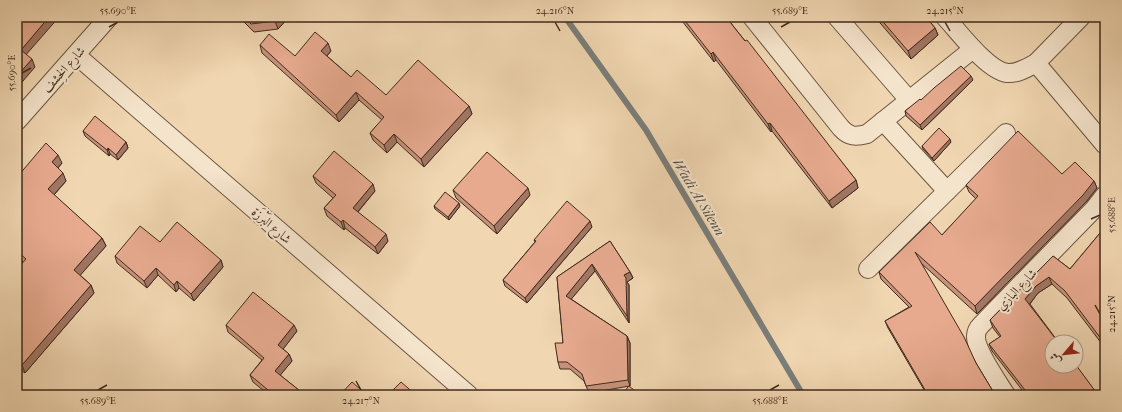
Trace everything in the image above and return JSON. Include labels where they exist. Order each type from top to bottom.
[{"type":"street","name":"شارع الخِشف","points":[[17,121],[109,17]]},
{"type":"street","points":[[752,17],[846,134],[852,136],[867,134],[973,49]]},
{"type":"street","points":[[837,17],[909,100]]},
{"type":"street","points":[[945,17],[985,61],[1006,73],[1027,69],[1036,63],[1081,17]]},
{"type":"street","name":"شارع البَرْزَة","points":[[76,55],[469,395]]},
{"type":"street","points":[[1036,63],[1105,145]]},
{"type":"street","points":[[883,121],[947,191]]},
{"type":"street","points":[[868,269],[1006,133]]},
{"type":"street","name":"شارع البازي","points":[[1006,395],[978,349],[976,337],[977,330],[1094,210],[1105,195]]},
{"type":"building","points":[[17,17],[49,17],[21,50],[32,59],[17,76]]},
{"type":"building","points":[[244,17],[279,17],[275,21],[251,24]]},
{"type":"building","points":[[682,17],[726,17],[745,41],[747,40],[856,180],[829,201],[770,123],[768,124],[713,52],[711,54]]},
{"type":"building","points":[[879,17],[926,17],[935,28],[908,51]]},
{"type":"building","points":[[315,32],[328,43],[321,51],[351,77],[357,70],[386,95],[418,60],[469,106],[421,159],[394,134],[384,145],[370,133],[384,117],[356,92],[336,115],[260,45],[269,34],[295,56]]},
{"type":"building","points":[[961,66],[971,76],[920,125],[905,111],[920,99],[921,100]]},
{"type":"building","points":[[95,116],[126,142],[116,155],[108,148],[107,150],[83,131]]},
{"type":"building","points":[[939,128],[950,139],[932,158],[922,146]]},
{"type":"building","points":[[1018,131],[1062,174],[1075,162],[1094,181],[1083,195],[975,306],[915,252],[964,337],[976,363],[994,393],[997,395],[928,395],[885,321],[912,306],[879,272],[930,222],[942,235],[978,196],[966,185]]},
{"type":"building","points":[[46,143],[58,155],[52,162],[63,173],[48,189],[102,238],[74,270],[91,285],[22,365],[17,361],[17,269],[26,259],[17,251],[17,241],[19,240],[17,238],[17,180],[19,178],[18,176]]},
{"type":"building","points":[[334,151],[373,184],[353,208],[386,234],[375,247],[343,220],[341,222],[324,208],[336,195],[313,176]]},
{"type":"building","points":[[487,152],[528,188],[494,226],[453,190]]},
{"type":"building","points":[[445,192],[459,203],[448,217],[434,206]]},
{"type":"building","points":[[567,201],[590,221],[525,298],[503,280]]},
{"type":"building","points":[[177,222],[221,260],[191,294],[177,281],[174,285],[156,268],[144,281],[115,256],[140,226],[160,242]]},
{"type":"building","points":[[1105,227],[1105,344],[1065,291],[1049,277],[1036,286],[1025,299],[1052,334],[1044,334],[1044,374],[1083,374],[1098,395],[1029,395],[989,344],[1001,336],[990,320],[1053,256],[1070,269]]},
{"type":"building","points":[[610,241],[630,272],[624,275],[626,278],[627,316],[592,264],[566,296],[627,336],[628,380],[586,386],[582,374],[567,362],[558,362],[555,343],[563,343],[557,277]]},
{"type":"building","points":[[253,292],[294,325],[278,345],[289,354],[275,371],[305,395],[274,395],[250,375],[264,358],[226,325]]},
{"type":"building","points":[[352,382],[367,395],[340,395]]},
{"type":"building","points":[[401,382],[416,395],[388,395]]},
{"type":"building","points":[[629,386],[640,395],[621,395]]},
{"type":"waterway","name":"Wadi Al Silenn","points":[[565,17],[646,130],[803,395]]}]
